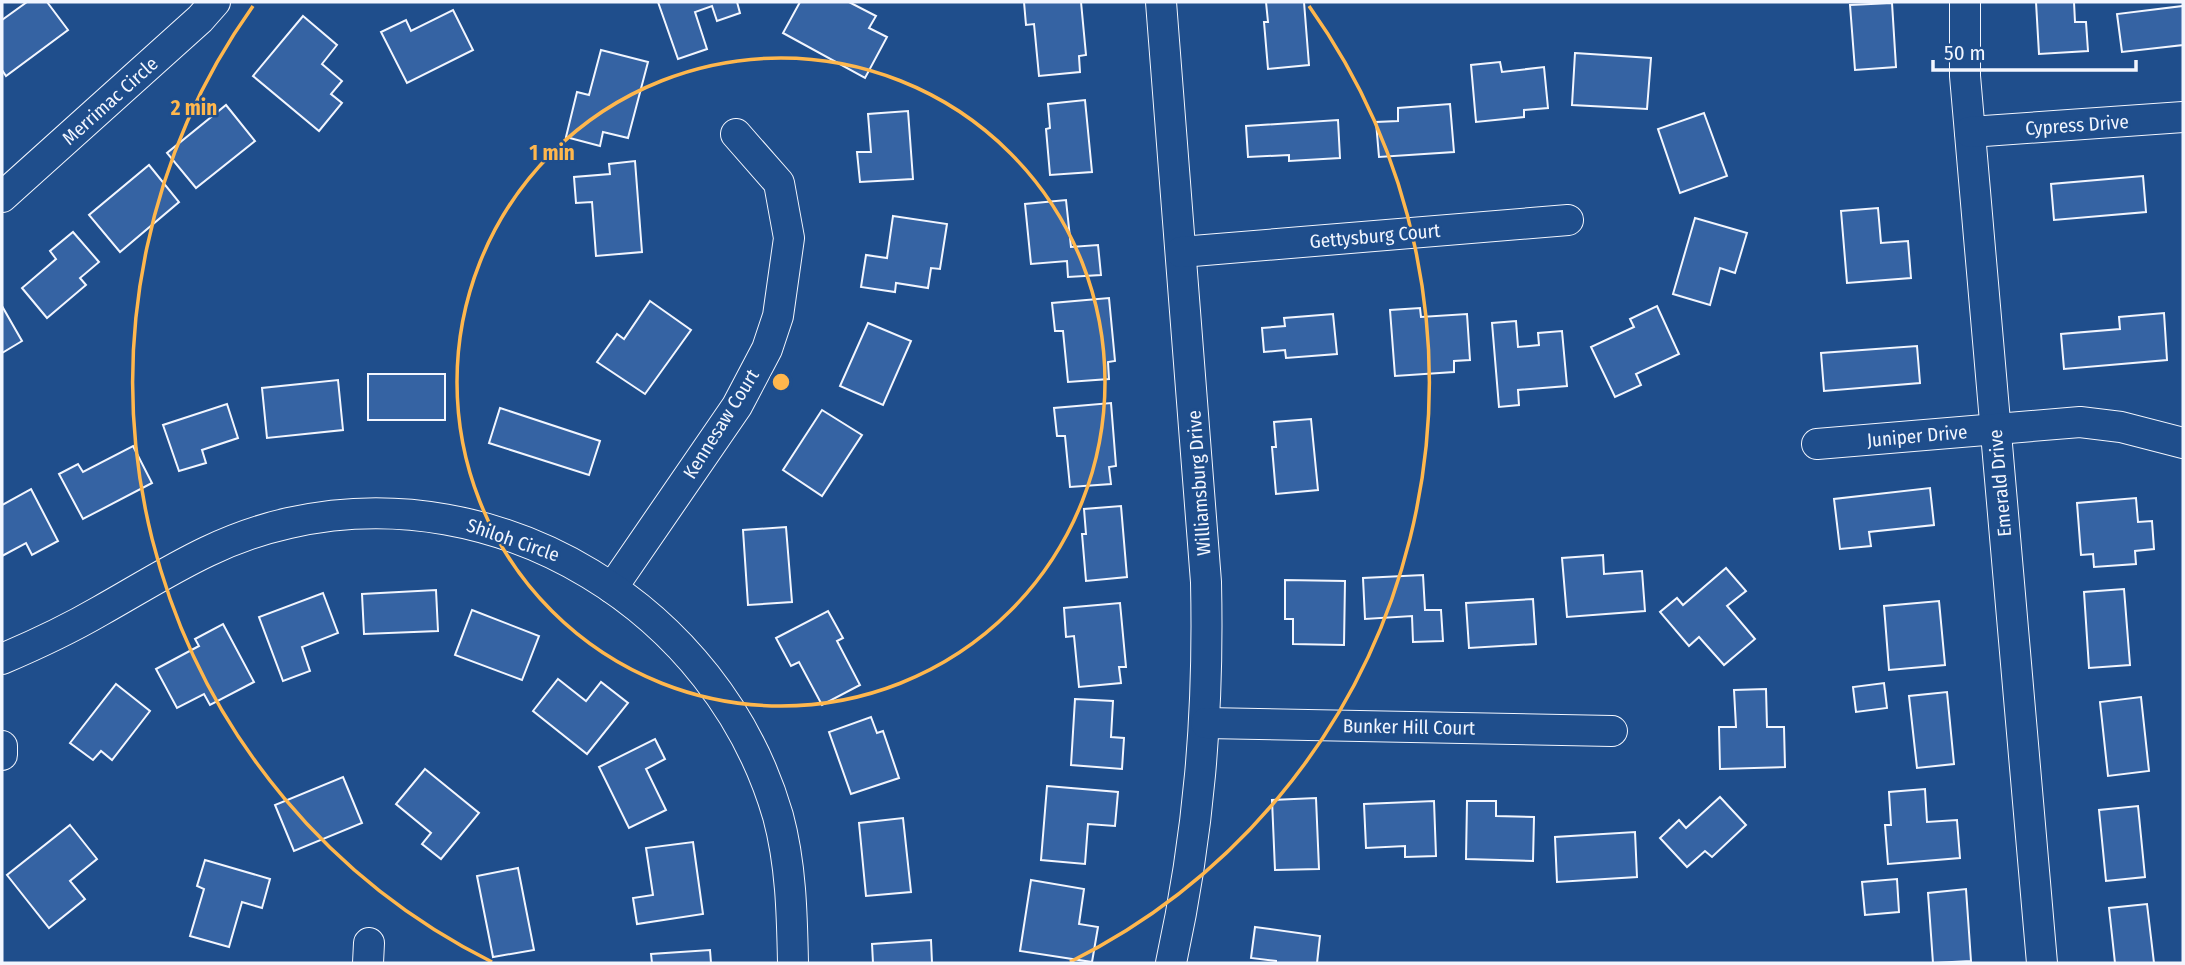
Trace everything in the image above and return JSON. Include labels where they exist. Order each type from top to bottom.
[{"type":"street","name":"Merrimac Circle","points":[[2,197],[200,19],[215,2]]},
{"type":"street","name":"Williamsburg Drive","points":[[1161,2],[1206,582],[1208,651],[1206,723],[1196,824],[1171,963]]},
{"type":"street","name":"Emerald Drive","points":[[1965,2],[1965,76],[2042,963]]},
{"type":"street","name":"Cypress Drive","points":[[1970,132],[2183,117]]},
{"type":"street","name":"Kennesaw Court","points":[[612,588],[737,406],[767,349],[778,316],[789,238],[779,183],[736,134]]},
{"type":"street","name":"Gettysburg Court","points":[[1181,252],[1568,220]]},
{"type":"street","name":"Juniper Drive","points":[[1817,444],[2080,422],[2121,427],[2183,443]]},
{"type":"street","name":"Shiloh Circle","points":[[2,659],[99,612],[187,560],[231,540],[289,523],[346,514],[382,514],[437,518],[502,533],[572,562],[655,620],[703,671],[731,710],[757,760],[778,816],[788,865],[793,963]]},
{"type":"street","name":"Bunker Hill Court","points":[[1206,723],[1612,732]]},
{"type":"street","points":[[2,746],[2,755]]},
{"type":"building","points":[[27,2],[47,2],[68,30],[6,76],[2,70],[2,20]]},
{"type":"building","points":[[658,2],[737,2],[740,13],[717,21],[712,6],[695,12],[707,49],[678,59]]},
{"type":"building","points":[[800,2],[849,2],[876,16],[869,28],[887,37],[865,78],[783,33]]},
{"type":"building","points":[[1024,2],[1081,2],[1086,55],[1079,56],[1080,72],[1039,76],[1034,24],[1026,25]]},
{"type":"building","points":[[1266,2],[1304,2],[1309,65],[1268,69],[1264,22],[1268,22]]},
{"type":"building","points":[[2036,2],[2074,2],[2075,22],[2086,22],[2088,51],[2039,54]]},
{"type":"building","points":[[1892,3],[1896,67],[1855,70],[1850,5]]},
{"type":"building","points":[[2183,6],[2183,45],[2122,52],[2117,14]]},
{"type":"building","points":[[453,10],[473,50],[407,83],[381,32],[406,20],[411,31]]},
{"type":"building","points":[[303,16],[337,45],[322,64],[342,81],[331,94],[342,103],[319,131],[253,76]]},
{"type":"building","points":[[601,50],[648,62],[628,138],[603,132],[600,146],[566,137],[577,92],[589,95]]},
{"type":"building","points":[[1575,53],[1651,58],[1647,109],[1572,105]]},
{"type":"building","points":[[1500,62],[1502,72],[1544,67],[1548,108],[1524,110],[1524,117],[1476,122],[1471,65]]},
{"type":"building","points":[[1085,100],[1092,172],[1050,175],[1046,129],[1050,128],[1048,104]]},
{"type":"building","points":[[1450,104],[1454,152],[1379,157],[1376,122],[1398,121],[1398,108]]},
{"type":"building","points":[[226,105],[255,141],[196,188],[167,153]]},
{"type":"building","points":[[908,111],[913,179],[860,182],[857,152],[871,152],[868,114]]},
{"type":"building","points":[[1704,113],[1727,176],[1680,193],[1658,129]]},
{"type":"building","points":[[1338,120],[1340,158],[1289,161],[1289,155],[1248,157],[1246,126]]},
{"type":"building","points":[[635,161],[642,252],[596,256],[592,202],[576,203],[574,177],[610,174],[609,164]]},
{"type":"building","points":[[149,165],[179,202],[120,252],[89,215]]},
{"type":"building","points":[[2143,176],[2146,212],[2054,220],[2051,184]]},
{"type":"building","points":[[1066,200],[1071,247],[1098,245],[1101,275],[1068,277],[1067,261],[1031,264],[1025,204]]},
{"type":"building","points":[[1878,208],[1881,243],[1908,241],[1911,278],[1847,283],[1841,211]]},
{"type":"building","points":[[893,216],[947,224],[940,269],[931,268],[928,288],[896,283],[895,292],[861,287],[866,255],[887,258]]},
{"type":"building","points":[[1695,218],[1747,233],[1735,273],[1720,268],[1710,305],[1673,294]]},
{"type":"building","points":[[73,232],[99,262],[80,278],[86,285],[47,318],[22,288],[56,259],[50,251]]},
{"type":"building","points":[[1109,298],[1115,361],[1108,362],[1109,379],[1068,382],[1063,331],[1055,331],[1052,303]]},
{"type":"building","points":[[650,301],[691,330],[645,394],[597,362],[617,334],[624,339]]},
{"type":"building","points":[[2,306],[22,341],[2,353]]},
{"type":"building","points":[[1657,306],[1679,354],[1636,374],[1641,385],[1615,397],[1591,347],[1634,327],[1630,319]]},
{"type":"building","points":[[1420,308],[1421,317],[1467,314],[1470,360],[1454,361],[1454,372],[1395,376],[1390,310]]},
{"type":"building","points":[[2164,313],[2167,360],[2064,369],[2061,334],[2120,329],[2119,317]]},
{"type":"building","points":[[1333,314],[1337,354],[1286,358],[1285,350],[1264,352],[1262,328],[1285,326],[1284,318]]},
{"type":"building","points":[[1516,321],[1518,347],[1539,345],[1538,333],[1562,331],[1567,386],[1518,390],[1519,405],[1499,407],[1492,323]]},
{"type":"building","points":[[868,323],[911,341],[883,405],[840,386]]},
{"type":"building","points":[[1917,346],[1920,383],[1824,391],[1821,353]]},
{"type":"building","points":[[368,374],[445,374],[445,420],[368,420]]},
{"type":"building","points":[[338,380],[343,430],[267,438],[262,388]]},
{"type":"building","points":[[1111,403],[1116,466],[1109,467],[1111,484],[1070,487],[1065,436],[1057,436],[1054,408]]},
{"type":"building","points":[[227,404],[238,438],[202,450],[206,463],[179,471],[163,425]]},
{"type":"building","points":[[500,408],[600,441],[589,475],[489,443]]},
{"type":"building","points":[[822,410],[862,435],[822,496],[783,470]]},
{"type":"building","points":[[1311,419],[1318,490],[1276,494],[1272,447],[1276,447],[1274,422]]},
{"type":"building","points":[[133,446],[152,483],[83,519],[59,474],[78,464],[83,472]]},
{"type":"building","points":[[1930,488],[1934,525],[1869,532],[1871,546],[1840,549],[1834,499]]},
{"type":"building","points":[[31,489],[58,541],[32,555],[26,543],[2,556],[2,505]]},
{"type":"building","points":[[2136,498],[2138,522],[2152,521],[2154,549],[2135,551],[2136,564],[2094,567],[2093,554],[2081,555],[2077,503]]},
{"type":"building","points":[[1121,506],[1127,577],[1086,581],[1082,534],[1086,534],[1084,509]]},
{"type":"building","points":[[786,527],[792,602],[748,605],[743,530]]},
{"type":"building","points":[[1603,555],[1604,574],[1642,571],[1645,611],[1567,617],[1562,558]]},
{"type":"building","points":[[1726,568],[1746,591],[1727,606],[1755,639],[1724,665],[1699,637],[1689,646],[1660,612],[1677,598],[1683,605]]},
{"type":"building","points":[[1423,575],[1425,610],[1441,610],[1443,641],[1413,642],[1412,616],[1365,619],[1363,578]]},
{"type":"building","points":[[1285,580],[1345,581],[1344,645],[1293,644],[1293,619],[1285,619]]},
{"type":"building","points":[[2124,589],[2130,665],[2089,668],[2084,592]]},
{"type":"building","points":[[436,590],[438,631],[364,634],[362,594]]},
{"type":"building","points":[[323,593],[338,633],[302,647],[310,671],[283,681],[259,617]]},
{"type":"building","points":[[1533,599],[1536,644],[1469,648],[1466,603]]},
{"type":"building","points":[[1939,601],[1945,665],[1889,670],[1884,606]]},
{"type":"building","points":[[1120,603],[1126,667],[1119,667],[1121,683],[1079,687],[1074,636],[1066,637],[1064,608]]},
{"type":"building","points":[[472,610],[539,636],[522,680],[455,655]]},
{"type":"building","points":[[828,611],[843,638],[837,641],[860,685],[822,705],[799,662],[791,666],[776,638]]},
{"type":"building","points":[[223,624],[254,682],[210,705],[204,694],[177,708],[156,669],[199,646],[195,639]]},
{"type":"building","points":[[558,679],[586,701],[601,682],[628,703],[587,754],[533,711]]},
{"type":"building","points":[[1884,683],[1887,708],[1856,712],[1853,687]]},
{"type":"building","points":[[116,684],[150,711],[112,760],[101,751],[93,760],[70,743]]},
{"type":"building","points":[[1766,689],[1767,727],[1784,727],[1785,767],[1720,769],[1719,727],[1736,727],[1734,690]]},
{"type":"building","points":[[1947,692],[1954,764],[1917,768],[1909,696]]},
{"type":"building","points":[[2141,697],[2149,771],[2108,776],[2100,702]]},
{"type":"building","points":[[1075,699],[1113,701],[1111,737],[1124,738],[1122,769],[1071,765]]},
{"type":"building","points":[[871,717],[877,733],[883,731],[899,778],[851,794],[829,732]]},
{"type":"building","points":[[655,739],[665,759],[646,769],[666,810],[629,828],[599,767]]},
{"type":"building","points":[[425,769],[479,813],[441,859],[422,844],[431,833],[396,804]]},
{"type":"building","points":[[343,777],[362,823],[294,851],[275,805]]},
{"type":"building","points":[[1047,786],[1118,792],[1115,826],[1088,824],[1085,864],[1041,860]]},
{"type":"building","points":[[1925,789],[1927,822],[1957,820],[1960,858],[1888,864],[1885,825],[1891,825],[1889,792]]},
{"type":"building","points":[[1720,797],[1746,825],[1712,857],[1705,851],[1687,867],[1660,838],[1679,820],[1686,828]]},
{"type":"building","points":[[1316,798],[1319,869],[1275,870],[1272,800]]},
{"type":"building","points":[[1434,801],[1436,856],[1405,857],[1405,846],[1366,848],[1364,804]]},
{"type":"building","points":[[1467,801],[1496,801],[1496,816],[1534,817],[1533,861],[1466,859]]},
{"type":"building","points":[[2138,806],[2145,877],[2106,881],[2099,810]]},
{"type":"building","points":[[903,818],[911,892],[866,896],[859,823]]},
{"type":"building","points":[[70,825],[97,859],[70,881],[85,899],[49,928],[7,875]]},
{"type":"building","points":[[1635,832],[1637,877],[1557,882],[1555,837]]},
{"type":"building","points":[[693,842],[703,914],[637,924],[633,898],[653,895],[646,848]]},
{"type":"building","points":[[205,860],[270,879],[262,908],[242,902],[229,947],[190,936],[204,889],[197,886]]},
{"type":"building","points":[[518,868],[534,950],[493,957],[477,876]]},
{"type":"building","points":[[1897,879],[1899,912],[1865,915],[1862,882]]},
{"type":"building","points":[[1031,880],[1084,889],[1079,924],[1098,927],[1092,962],[1020,951]]},
{"type":"building","points":[[1966,889],[1971,961],[1933,963],[1928,893]]},
{"type":"building","points":[[2147,904],[2154,963],[2115,963],[2109,908]]},
{"type":"building","points":[[1255,927],[1320,936],[1317,963],[1276,963],[1251,958]]},
{"type":"building","points":[[931,940],[932,963],[873,963],[872,944]]},
{"type":"building","points":[[710,950],[711,963],[652,963],[651,954]]}]
